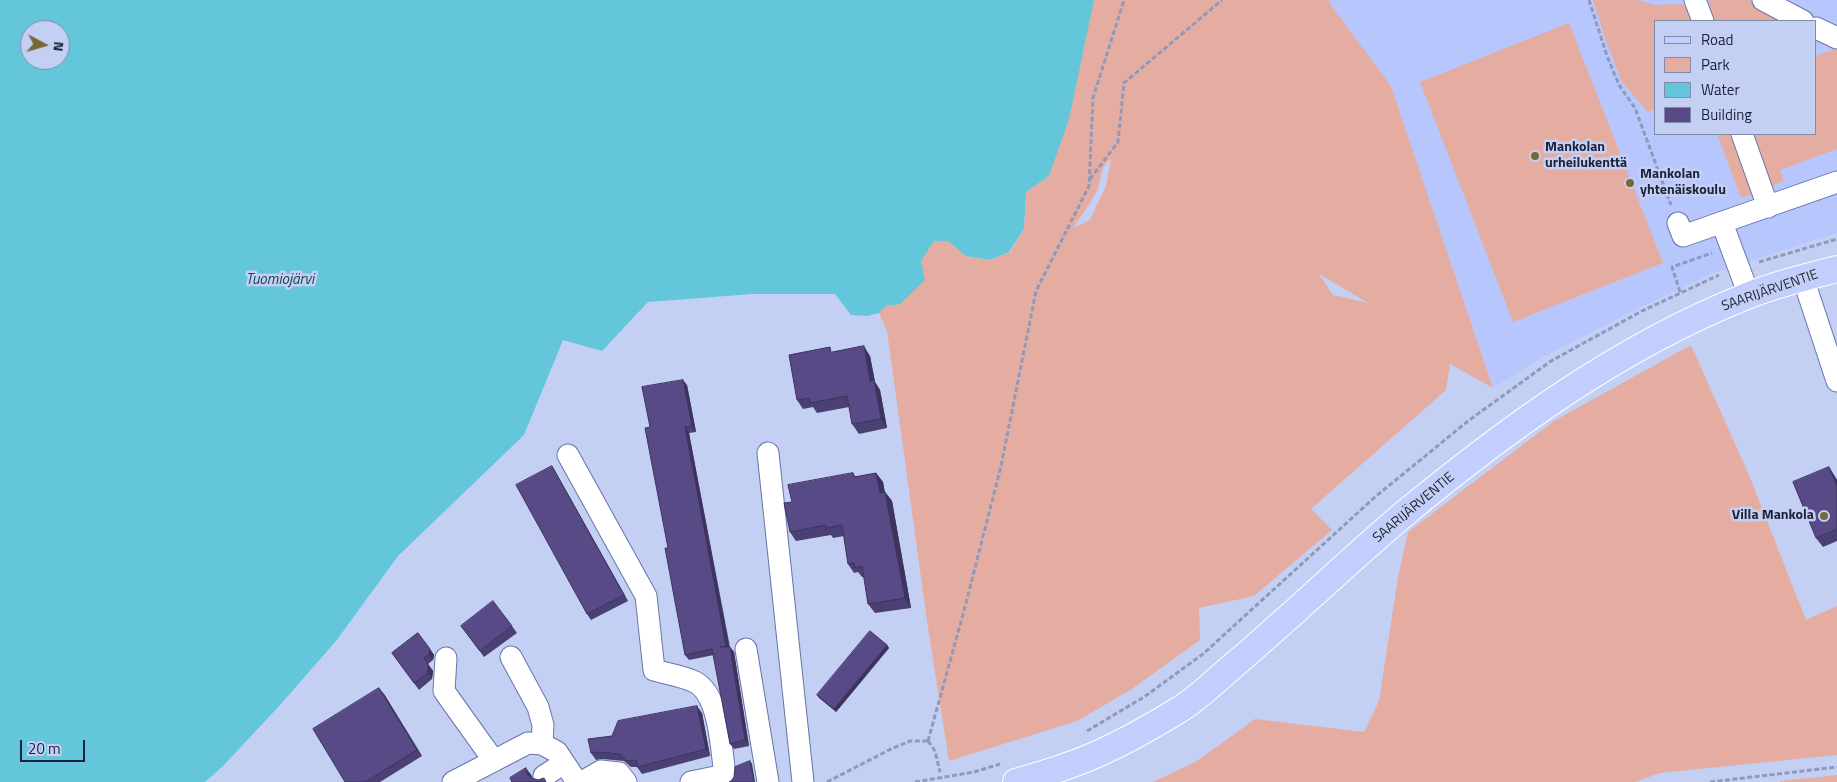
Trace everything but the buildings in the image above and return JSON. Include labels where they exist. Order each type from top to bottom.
[{"type":"main road","name":"SAARIJÄRVENTIE","points":[[1016,782],[1068,766],[1105,751],[1180,710],[1274,631],[1403,515],[1498,439],[1595,374],[1662,336],[1750,295],[1837,269]]},
{"type":"street","points":[[1695,0],[1703,20]]},
{"type":"street","points":[[1763,0],[1801,20]]},
{"type":"street","points":[[1817,28],[1837,38]]},
{"type":"street","points":[[1742,135],[1768,207]]},
{"type":"street","points":[[1678,223],[1683,236],[1837,182]]},
{"type":"street","points":[[1722,223],[1750,295]]},
{"type":"street","points":[[1802,278],[1837,381]]},
{"type":"street","points":[[768,453],[803,782]]},
{"type":"street","points":[[568,455],[646,596],[654,670],[696,682],[707,693],[714,707],[725,775],[691,782]]},
{"type":"street","points":[[746,648],[758,753],[768,782]]},
{"type":"street","points":[[511,657],[538,707],[543,726],[542,744]]},
{"type":"street","points":[[446,658],[444,691],[494,762]]},
{"type":"street","points":[[455,782],[528,743],[542,744],[557,752],[577,782]]},
{"type":"street","points":[[544,776],[564,763]]},
{"type":"street","points":[[582,782],[601,771],[619,773],[626,782]]},
{"type":"path","points":[[928,742],[1001,466],[1036,291],[1089,186],[1093,98],[1124,0]]},
{"type":"path","points":[[1090,179],[1118,142],[1124,83],[1222,0]]},
{"type":"path","points":[[1589,0],[1604,48],[1619,85],[1635,108],[1678,223]]},
{"type":"path","points":[[1680,292],[1672,267],[1714,252],[1716,260]]},
{"type":"path","points":[[1719,267],[1721,274]]},
{"type":"path","points":[[826,782],[910,741],[928,742],[935,751],[940,772]]},
{"type":"path","points":[[1710,782],[1837,767]]},
{"type":"shaded area","name":"Mankolan yhtenäiskoulu","points":[[1329,0],[1837,0],[1837,233],[1713,273],[1543,357],[1493,388],[1391,86],[1330,4]]},
{"type":"green space","points":[[1094,0],[1329,0],[1330,4],[1391,86],[1493,388],[1450,364],[1446,390],[1311,509],[1332,530],[1254,596],[1199,608],[1200,640],[1132,689],[1077,721],[949,761],[927,621],[887,331],[879,313],[886,306],[900,304],[933,241],[948,241],[966,256],[990,260],[1010,252],[1024,229],[1026,192],[1049,176]],"holes":[[[1111,159],[1106,186],[1090,220],[1073,228],[1093,199],[1103,169]],[[1319,274],[1368,303],[1333,295]]]},
{"type":"green space","points":[[1593,0],[1638,0],[1655,5],[1681,4],[1689,8],[1694,20],[1654,20],[1654,110],[1648,112],[1622,82]]},
{"type":"green space","points":[[1709,0],[1749,0],[1773,12],[1776,20],[1708,20]]},
{"type":"green space","name":"Mankolan urheilukenttä","points":[[1569,23],[1663,263],[1513,322],[1420,82]]},
{"type":"green space","points":[[1837,48],[1837,149],[1780,170],[1784,181],[1768,187],[1749,135],[1817,135],[1817,56]]},
{"type":"green space","points":[[1717,135],[1736,135],[1758,192],[1741,198]]},
{"type":"green space","points":[[1691,345],[1749,475],[1806,620],[1837,606],[1837,755],[1660,773],[1635,782],[1153,782],[1197,761],[1255,719],[1364,732],[1379,701],[1398,577],[1408,532],[1554,421]]},
{"type":"green space","points":[[1837,775],[1837,782],[1780,782],[1780,781]]},
{"type":"water","name":"Tuomiojärvi","points":[[0,0],[1094,0],[1069,119],[1049,176],[1026,192],[1024,229],[1009,252],[990,260],[966,256],[948,241],[934,241],[921,261],[925,280],[900,304],[886,306],[879,313],[867,316],[851,315],[835,294],[752,294],[648,302],[602,351],[563,340],[524,435],[398,556],[336,641],[280,705],[224,765],[205,782],[0,782]]},
{"type":"place","name":"Mankolan urheilukenttä","points":[[1535,156]]},
{"type":"place","name":"Mankolan yhtenäiskoulu","points":[[1630,183]]},
{"type":"place","name":"Villa Mankola","points":[[1824,516]]}]
